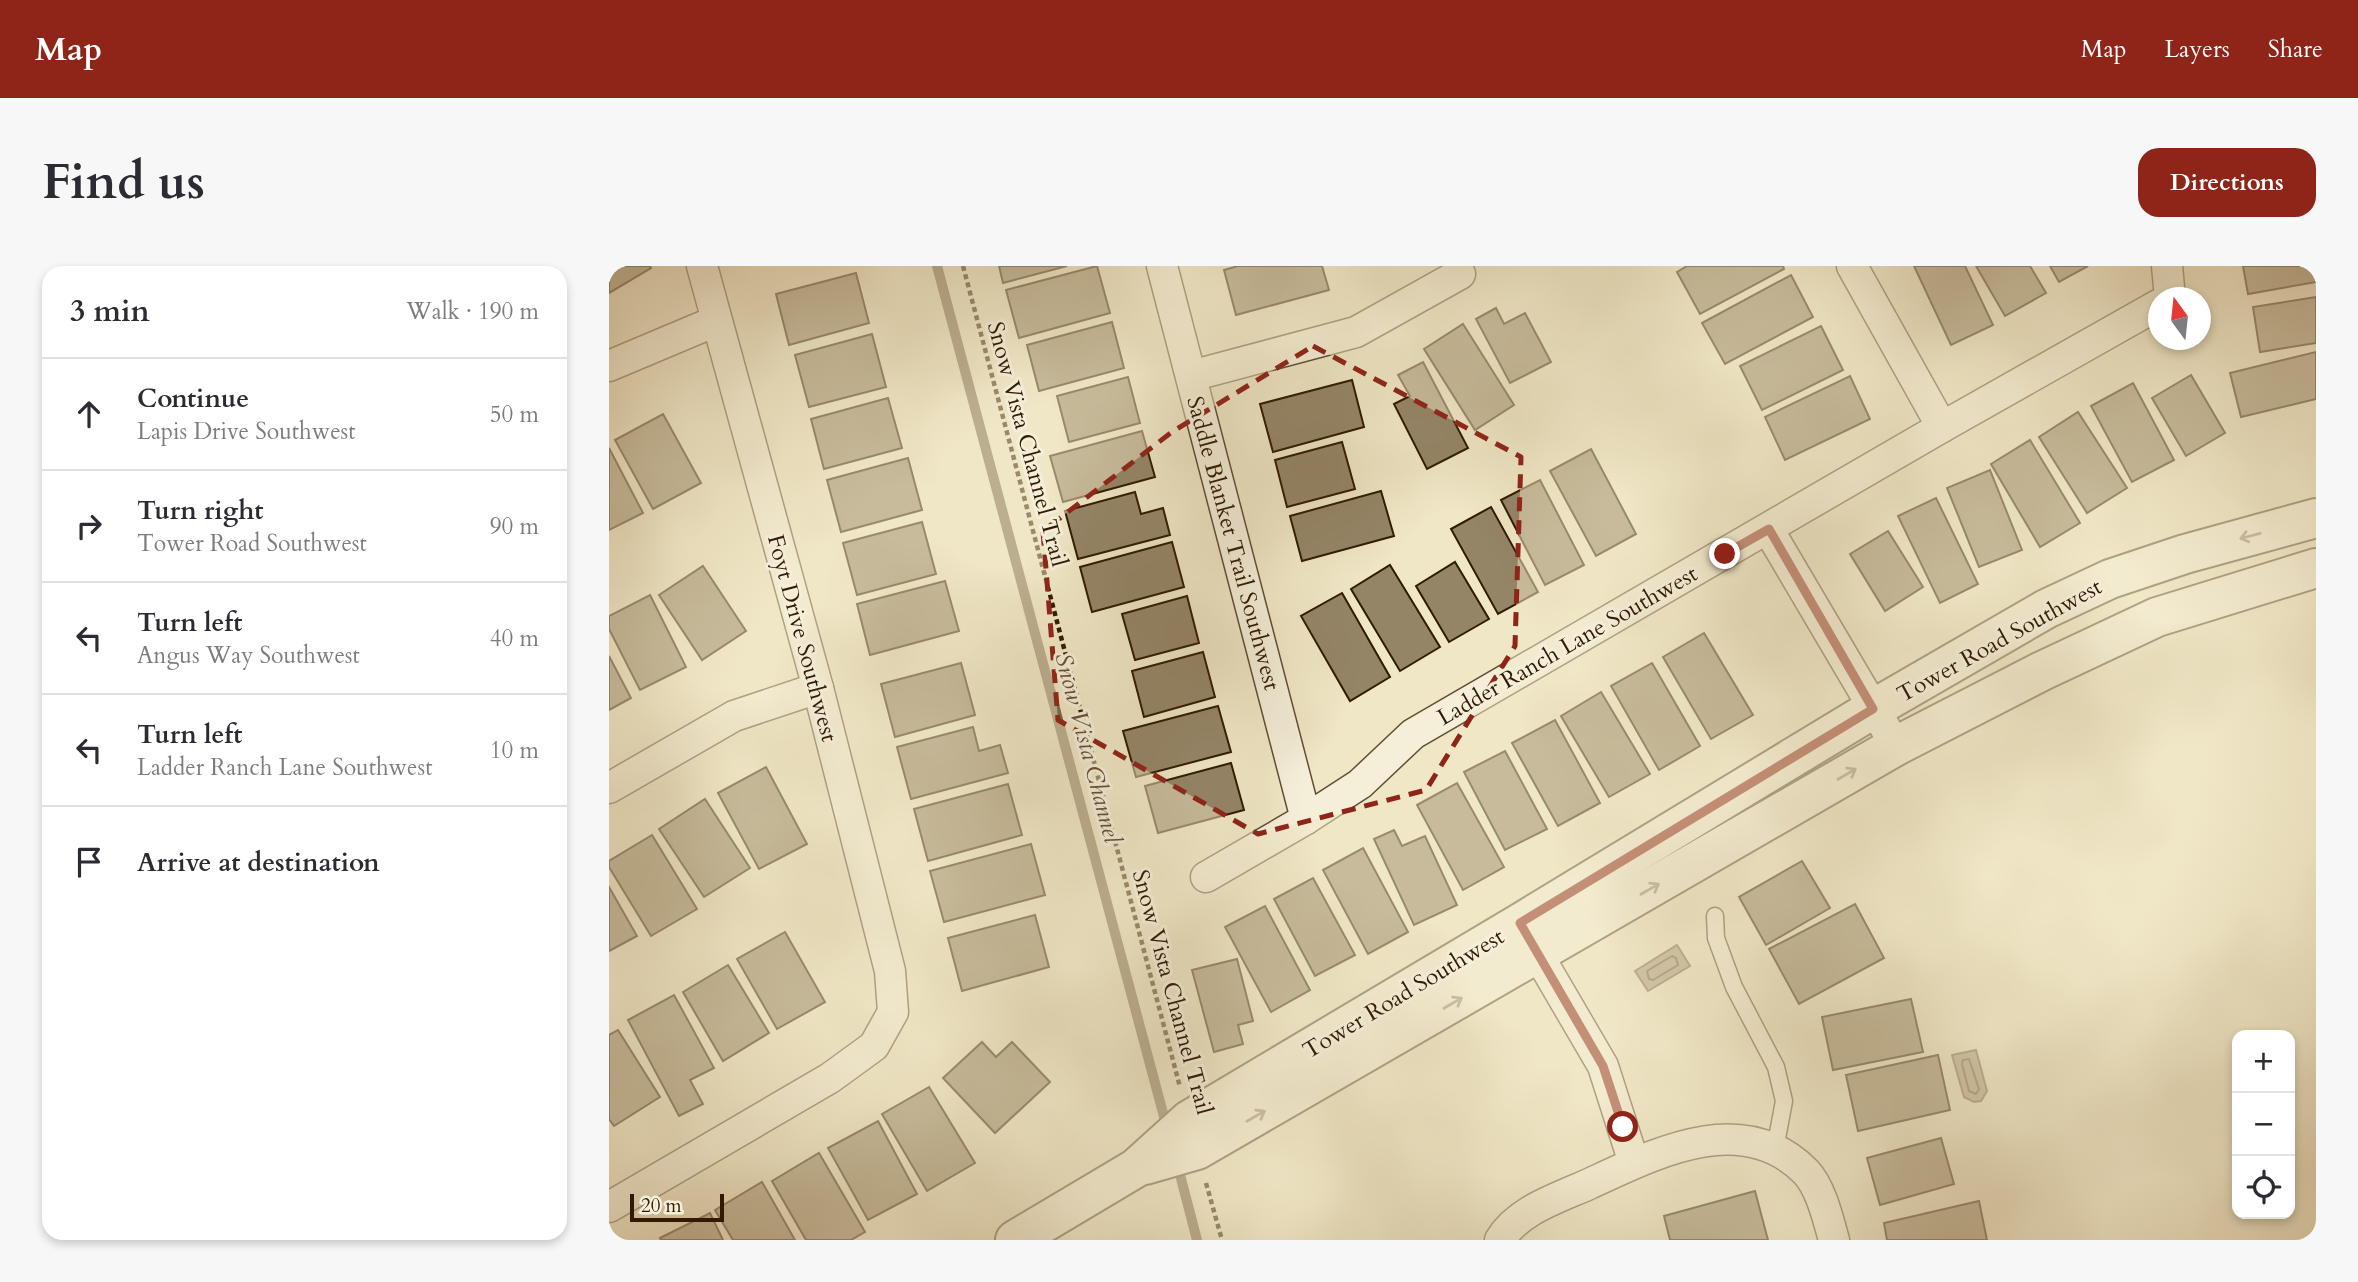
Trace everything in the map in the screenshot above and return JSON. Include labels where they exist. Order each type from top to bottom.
[{"type":"street","name":"Foyt Drive Southwest","points":[[609,1207],[830,1078],[874,1046],[893,1012],[890,971],[818,688],[702,266]]},
{"type":"street","name":"Saddle Blanket Trail Southwest","points":[[1161,266],[1306,819]]},
{"type":"street","points":[[1852,266],[1942,428]]},
{"type":"street","points":[[2167,266],[2169,287]]},
{"type":"street","points":[[1191,376],[1356,332],[1460,274]]},
{"type":"street","name":"Ladder Ranch Lane Southwest","points":[[1206,877],[1306,819],[1360,783],[1413,734],[2148,311]]},
{"type":"street","points":[[609,366],[716,321]]},
{"type":"street","name":"Tower Road Southwest","points":[[1529,939],[1873,709],[2046,610],[2110,579],[2186,554],[2316,518]]},
{"type":"street","points":[[1769,529],[1896,746]]},
{"type":"street","name":"Tower Road Southwest","points":[[1015,1240],[1136,1168],[1188,1133],[1529,939],[1896,746],[2042,671],[2157,617],[2316,568]]},
{"type":"street","points":[[609,788],[734,716],[818,688]]},
{"type":"street","points":[[1529,939],[1603,1066],[1634,1163]]},
{"type":"street","points":[[1500,1240],[1524,1214],[1634,1163],[1711,1139],[1747,1139],[1775,1149],[1807,1172],[1825,1206],[1834,1240]]},
{"type":"lane","points":[[1715,916],[1716,938],[1734,987],[1776,1067],[1784,1101],[1775,1149]]},
{"type":"path","name":"Snow Vista Channel Trail","points":[[963,266],[1188,1133],[1222,1240]]},
{"type":"highlighted area","points":[[1313,346],[1521,457],[1515,646],[1426,790],[1258,834],[1058,720],[1043,531],[1172,432]]},
{"type":"water","points":[[1677,945],[1690,966],[1648,991],[1635,971]]},
{"type":"water","points":[[1976,1050],[1987,1091],[1981,1101],[1974,1102],[1964,1097],[1952,1055]]},
{"type":"building","points":[[609,266],[650,266],[651,268],[609,293]]},
{"type":"building","points":[[999,266],[1067,266],[1003,283]]},
{"type":"building","points":[[1097,266],[1110,313],[1019,338],[1006,290]]},
{"type":"building","points":[[1238,266],[1322,266],[1329,290],[1236,315],[1224,270]]},
{"type":"building","points":[[1687,266],[1783,266],[1784,269],[1700,314],[1677,272]]},
{"type":"building","points":[[1914,266],[1965,266],[1993,325],[1951,345]]},
{"type":"building","points":[[1976,266],[2030,266],[2046,293],[2005,316]]},
{"type":"building","points":[[2050,266],[2088,266],[2059,282]]},
{"type":"building","points":[[2243,266],[2316,266],[2316,282],[2248,294]]},
{"type":"building","points":[[856,273],[869,323],[789,345],[776,294]]},
{"type":"building","points":[[1791,275],[1813,317],[1725,364],[1702,323]]},
{"type":"building","points":[[2316,297],[2316,343],[2260,352],[2253,307]]},
{"type":"building","points":[[1496,308],[1504,324],[1525,313],[1551,362],[1510,383],[1476,319]]},
{"type":"building","points":[[1112,322],[1124,368],[1039,391],[1027,345]]},
{"type":"building","points":[[1463,324],[1514,405],[1475,430],[1424,349]]},
{"type":"building","points":[[1821,326],[1843,370],[1762,410],[1740,366]]},
{"type":"building","points":[[872,334],[886,387],[809,407],[795,355]]},
{"type":"building","points":[[2316,352],[2316,399],[2241,417],[2230,373]]},
{"type":"building","points":[[1423,362],[1468,448],[1427,469],[1394,404],[1410,396],[1398,375]]},
{"type":"building","points":[[2191,375],[2225,433],[2186,456],[2152,398]]},
{"type":"building","points":[[1850,376],[1870,419],[1785,460],[1765,417]]},
{"type":"building","points":[[1128,377],[1140,423],[1069,442],[1057,396]]},
{"type":"building","points":[[1352,380],[1364,427],[1273,452],[1260,404]]},
{"type":"building","points":[[2133,383],[2174,460],[2132,482],[2091,406]]},
{"type":"building","points":[[888,398],[902,448],[824,469],[811,419]]},
{"type":"building","points":[[2078,412],[2127,488],[2087,513],[2039,437]]},
{"type":"building","points":[[663,414],[701,483],[653,509],[615,440]]},
{"type":"building","points":[[1142,431],[1155,477],[1063,502],[1050,456]]},
{"type":"building","points":[[2030,440],[2080,523],[2040,547],[1991,464]]},
{"type":"building","points":[[1342,442],[1355,489],[1287,507],[1275,460]]},
{"type":"building","points":[[609,448],[643,513],[609,530]]},
{"type":"building","points":[[1591,449],[1636,534],[1596,556],[1550,471]]},
{"type":"building","points":[[908,458],[922,510],[841,532],[827,480]]},
{"type":"building","points":[[1990,470],[2022,550],[1979,567],[1947,488]]},
{"type":"building","points":[[1540,480],[1584,565],[1545,585],[1501,500]]},
{"type":"building","points":[[1381,491],[1394,536],[1302,561],[1290,516]]},
{"type":"building","points":[[1135,492],[1141,514],[1163,508],[1170,535],[1078,559],[1065,511]]},
{"type":"building","points":[[1936,498],[1978,584],[1940,603],[1898,516]]},
{"type":"building","points":[[1491,507],[1538,592],[1498,614],[1451,529]]},
{"type":"building","points":[[922,522],[936,574],[857,595],[843,543]]},
{"type":"building","points":[[1888,531],[1923,587],[1885,611],[1850,554]]},
{"type":"building","points":[[1172,542],[1184,587],[1092,612],[1080,567]]},
{"type":"building","points":[[1455,562],[1489,619],[1449,642],[1416,586]]},
{"type":"building","points":[[1390,565],[1440,647],[1400,671],[1351,589]]},
{"type":"building","points":[[703,566],[746,631],[702,660],[659,595]]},
{"type":"building","points":[[945,581],[959,631],[870,655],[857,604]]},
{"type":"building","points":[[1342,593],[1390,677],[1350,701],[1301,616]]},
{"type":"building","points":[[650,595],[686,667],[640,690],[609,629],[609,616]]},
{"type":"building","points":[[1187,596],[1199,643],[1135,660],[1122,614]]},
{"type":"building","points":[[1704,633],[1753,715],[1711,739],[1663,657]]},
{"type":"building","points":[[1203,652],[1215,697],[1144,717],[1132,671]]},
{"type":"building","points":[[609,656],[631,698],[609,710]]},
{"type":"building","points":[[961,663],[975,715],[895,737],[881,684]]},
{"type":"building","points":[[1652,663],[1700,746],[1659,770],[1611,686]]},
{"type":"building","points":[[1601,692],[1650,774],[1609,797],[1561,716]]},
{"type":"building","points":[[1218,706],[1231,752],[1136,777],[1123,731]]},
{"type":"building","points":[[1555,720],[1600,803],[1558,826],[1512,743]]},
{"type":"building","points":[[973,727],[979,751],[1000,745],[1008,773],[911,799],[897,747]]},
{"type":"building","points":[[1505,751],[1547,829],[1505,850],[1464,772]]},
{"type":"building","points":[[1231,763],[1244,810],[1158,833],[1145,786]]},
{"type":"building","points":[[766,767],[807,844],[759,869],[718,793]]},
{"type":"building","points":[[1457,783],[1504,867],[1463,890],[1417,805]]},
{"type":"building","points":[[1008,784],[1022,835],[928,861],[914,809]]},
{"type":"building","points":[[705,799],[750,868],[704,897],[659,829]]},
{"type":"building","points":[[1394,830],[1402,846],[1425,836],[1457,905],[1414,925],[1374,839]]},
{"type":"building","points":[[652,835],[697,909],[651,936],[609,867],[609,861]]},
{"type":"building","points":[[1031,844],[1045,895],[944,922],[930,871]]},
{"type":"building","points":[[1363,848],[1408,932],[1368,954],[1323,870]]},
{"type":"building","points":[[1802,861],[1830,908],[1766,945],[1739,897]]},
{"type":"building","points":[[1313,878],[1355,955],[1315,976],[1274,899]]},
{"type":"building","points":[[609,887],[637,936],[609,951]]},
{"type":"building","points":[[1855,904],[1884,958],[1799,1004],[1769,949]]},
{"type":"building","points":[[1265,906],[1310,990],[1271,1012],[1225,927]]},
{"type":"building","points":[[1035,915],[1049,967],[962,991],[948,938]]},
{"type":"building","points":[[785,932],[825,1002],[777,1029],[737,959]]},
{"type":"building","points":[[1237,959],[1253,1021],[1238,1025],[1243,1044],[1214,1052],[1192,970]]},
{"type":"building","points":[[728,965],[769,1033],[723,1061],[683,992]]},
{"type":"building","points":[[674,995],[714,1068],[690,1080],[703,1104],[679,1116],[628,1020]]},
{"type":"building","points":[[1911,999],[1923,1052],[1833,1070],[1822,1017]]},
{"type":"building","points":[[618,1030],[660,1097],[614,1126],[609,1119],[609,1035]]},
{"type":"building","points":[[982,1042],[996,1057],[1012,1042],[1050,1082],[995,1133],[943,1078]]},
{"type":"building","points":[[1938,1055],[1950,1110],[1858,1131],[1846,1075]]},
{"type":"building","points":[[929,1087],[975,1163],[927,1191],[882,1114]]},
{"type":"building","points":[[878,1121],[917,1194],[868,1220],[828,1148]]},
{"type":"building","points":[[1941,1138],[1954,1184],[1880,1205],[1867,1158]]},
{"type":"building","points":[[819,1153],[865,1232],[851,1240],[806,1240],[772,1181]]},
{"type":"building","points":[[762,1182],[795,1240],[733,1240],[715,1210]]},
{"type":"building","points":[[1755,1191],[1768,1240],[1670,1240],[1664,1216]]},
{"type":"building","points":[[1979,1201],[1987,1240],[1887,1240],[1884,1223]]},
{"type":"building","points":[[710,1213],[723,1240],[661,1240],[660,1238]]},
{"type":"waterway","name":"Snow Vista Channel","points":[[937,266],[1167,1128]]},
{"type":"waterway","name":"Snow Vista Channel","points":[[1177,1163],[1197,1240]]},
{"type":"route","points":[[1623,1127],[1603,1066],[1520,923],[1873,709],[1769,529],[1725,554]]}]
